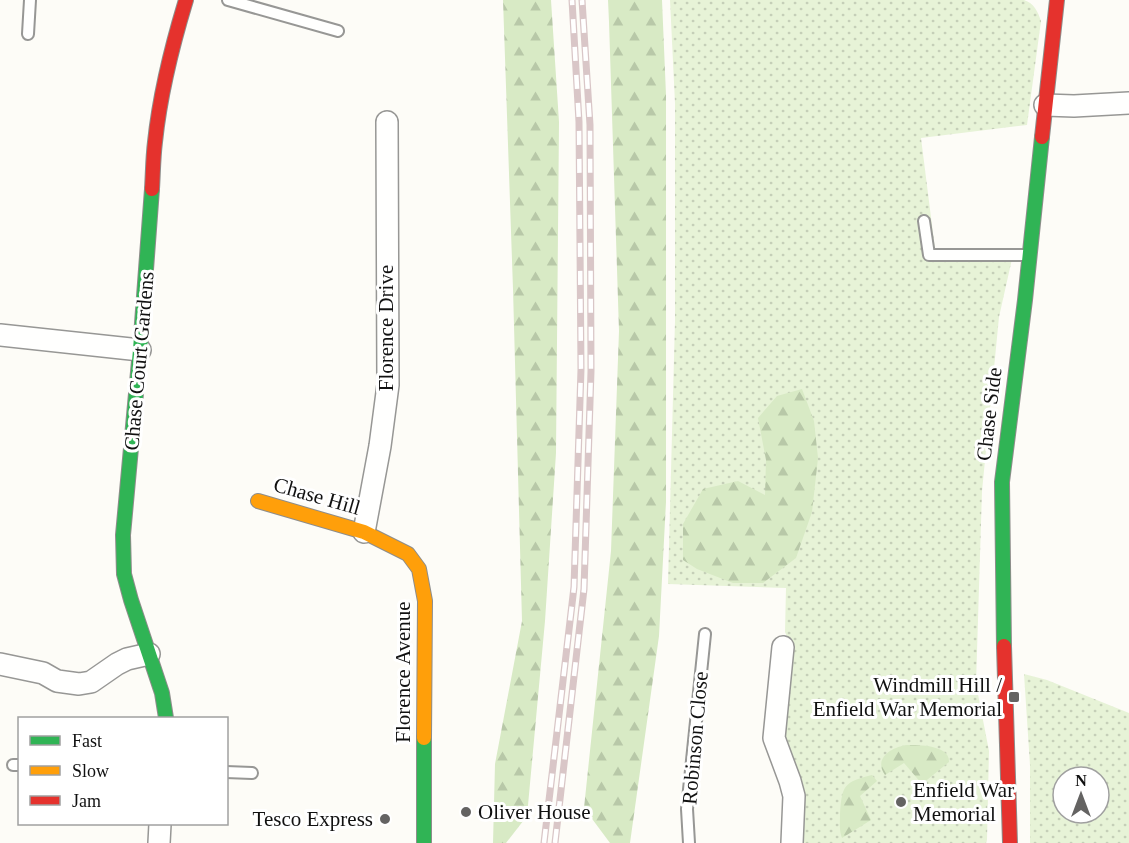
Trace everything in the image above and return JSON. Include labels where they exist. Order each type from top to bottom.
[{"type":"street","name":"Chase Court Gardens","points":[[166,717],[162,693],[124,574],[123,535],[140,350],[155,141],[162,95],[175,36],[186,0]]},
{"type":"street","name":"Chase Side","points":[[1008,841],[1002,482],[1025,300],[1057,0]]},
{"type":"street","points":[[1045,105],[1129,103]]},
{"type":"street","name":"Florence Drive","points":[[364,532],[380,446],[388,385],[387,122]]},
{"type":"street","points":[[0,334],[140,350]]},
{"type":"street","name":"Chase Hill","points":[[258,501],[364,532]]},
{"type":"street","name":"Florence Avenue","points":[[364,532],[408,554],[419,569],[425,601],[424,843]]},
{"type":"street","points":[[783,646],[774,738],[794,796],[792,843]]},
{"type":"street","points":[[0,664],[43,673],[57,681],[79,684],[91,682],[127,659],[149,654]]},
{"type":"street","points":[[159,843],[160,825]]},
{"type":"lane","points":[[28,34],[30,0]]},
{"type":"lane","points":[[228,0],[338,31]]},
{"type":"lane","points":[[924,221],[929,255],[1029,255]]},
{"type":"lane","name":"Robinson Close","points":[[689,843],[687,809],[705,634]]},
{"type":"lane","points":[[228,772],[252,773]]},
{"type":"green space","points":[[503,0],[551,0],[559,122],[556,453],[545,621],[527,816],[506,843],[493,843],[495,764],[522,621]]},
{"type":"green space","points":[[608,0],[662,0],[666,95],[666,502],[659,636],[630,843],[610,843],[584,808],[611,551],[619,331]]},
{"type":"green space","points":[[670,0],[1024,0],[1033,6],[1040,18],[1027,125],[921,138],[935,249],[1014,250],[999,317],[982,491],[976,684],[989,751],[986,843],[797,843],[782,741],[793,650],[785,632],[786,588],[668,584],[675,321],[675,103]]},
{"type":"green space","points":[[802,389],[814,421],[818,458],[812,512],[796,558],[763,583],[733,583],[697,569],[683,560],[683,524],[703,489],[738,481],[765,495],[766,460],[758,418],[777,396]]},
{"type":"green space","points":[[1024,674],[1047,680],[1129,713],[1129,843],[1030,843],[1030,765]]},
{"type":"green space","points":[[907,745],[939,749],[945,752],[949,762],[922,784],[904,763],[885,775],[881,763],[886,754]]},
{"type":"green space","points":[[872,775],[877,781],[860,796],[871,820],[842,838],[840,814],[846,786],[855,780]]},
{"type":"railway","points":[[544,843],[574,587],[581,369],[579,122],[572,0]]},
{"type":"railway","points":[[555,843],[584,589],[591,371],[590,125],[582,0]]},
{"type":"traffic: fast","points":[[1004,646],[1002,482],[1025,300],[1042,137]]},
{"type":"traffic: fast","points":[[152,189],[123,535],[124,574],[162,693],[166,717]]},
{"type":"traffic: fast","points":[[424,738],[424,843]]},
{"type":"traffic: slow","points":[[258,501],[364,532],[408,554],[419,569],[425,601],[424,738]]},
{"type":"traffic: jam","points":[[152,189],[154,148],[163,88],[186,0]]},
{"type":"traffic: jam","points":[[1042,137],[1057,0]]},
{"type":"traffic: jam","points":[[1004,646],[1010,843]]},
{"type":"place","name":"Windmill Hill / Enfield War Memorial","points":[[1014,697]]},
{"type":"place","name":"Enfield War Memorial","points":[[901,802]]},
{"type":"place","name":"Oliver House","points":[[466,812]]},
{"type":"place","name":"Tesco Express","points":[[385,819]]}]
